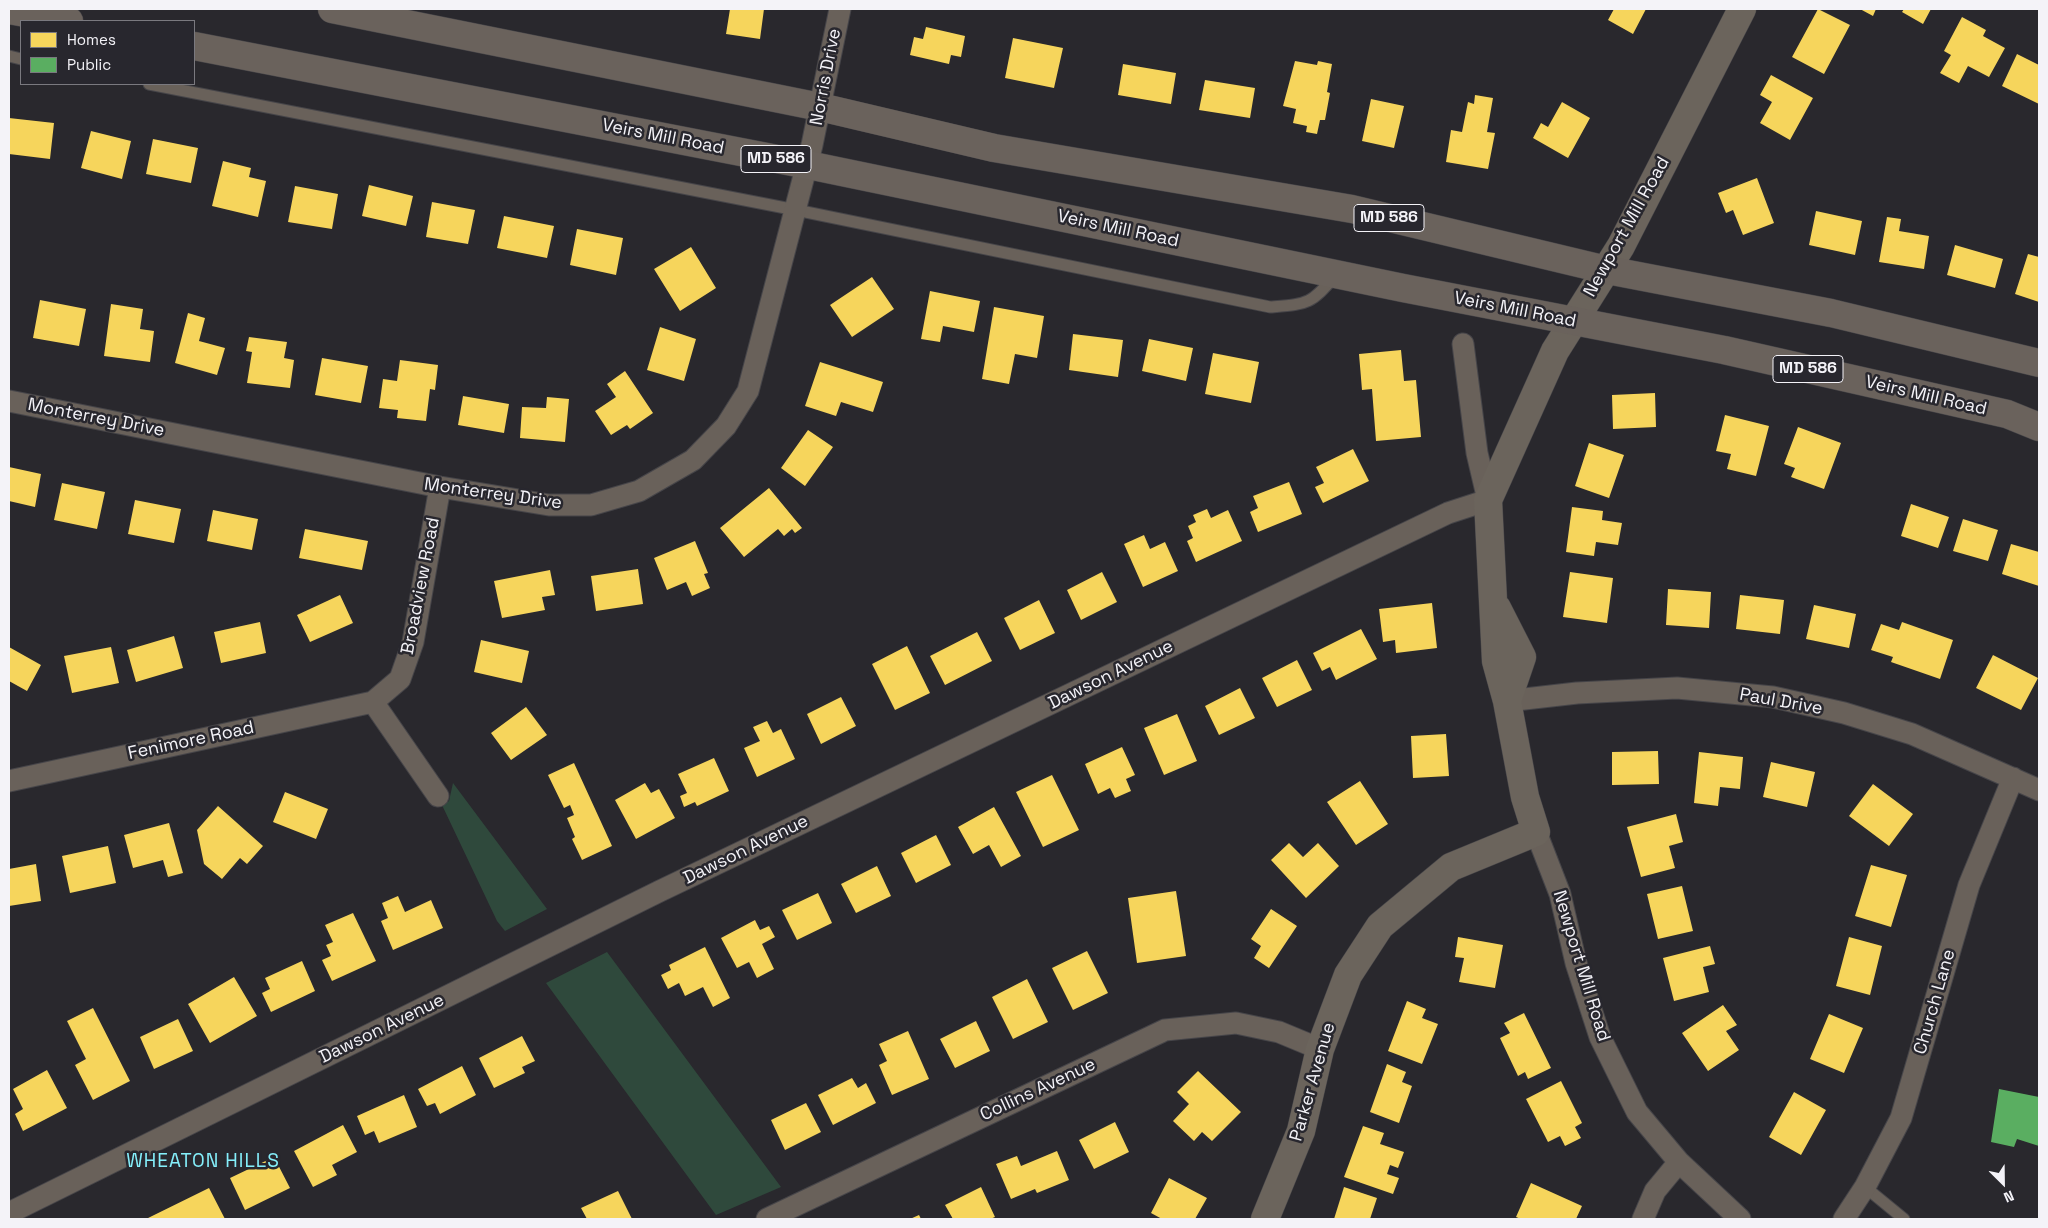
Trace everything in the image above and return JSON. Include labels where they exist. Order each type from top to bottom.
[{"type":"main road","name":"MD 586","points":[[332,9],[820,107],[994,148],[1352,209],[1607,270],[1831,313],[2039,363]]},
{"type":"main road","points":[[9,10],[64,20]]},
{"type":"main road","name":"Veirs Mill Road","points":[[195,46],[810,155],[1337,274],[1481,304],[1724,350],[1997,412],[2039,427]]},
{"type":"street","name":"Norris Drive","points":[[810,155],[840,9]]},
{"type":"street","name":"Newport Mill Road","points":[[1488,500],[1556,351],[1621,246],[1742,9]]},
{"type":"street","name":"Monterrey Drive","points":[[9,401],[440,487],[548,505],[591,505],[639,491],[693,460],[726,426],[748,391],[810,155]]},
{"type":"street","name":"Newport Mill Road","points":[[1463,344],[1477,453],[1488,500],[1496,661],[1507,701],[1525,797],[1536,832],[1560,894],[1576,963],[1600,1037],[1637,1112],[1679,1162],[1740,1219]]},
{"type":"street","name":"Broadview Road","points":[[373,702],[400,679],[413,642],[440,487]]},
{"type":"street","name":"Dawson Avenue","points":[[9,1213],[660,891],[1440,517],[1488,500]]},
{"type":"street","name":"Paul Drive","points":[[1507,701],[1577,694],[1677,688],[1773,697],[1844,713],[1912,734],[2039,790]]},
{"type":"street","name":"Fenimore Road","points":[[9,781],[373,702]]},
{"type":"street","points":[[373,702],[438,796]]},
{"type":"street","name":"Church Lane","points":[[1844,1219],[1865,1187],[1901,1118],[1968,886],[2013,778]]},
{"type":"street","name":"Parker Avenue","points":[[1265,1219],[1301,1131],[1320,1049],[1348,975],[1380,926],[1451,867],[1536,832]]},
{"type":"street","name":"Collins Avenue","points":[[767,1219],[1165,1030],[1236,1023],[1279,1032],[1320,1049]]},
{"type":"street","points":[[1644,1219],[1655,1191],[1679,1162]]},
{"type":"lane","points":[[154,85],[796,210],[1270,307],[1302,304],[1318,296],[1337,274]]},
{"type":"lane","points":[[1865,1187],[1904,1219]]},
{"type":"green space","points":[[453,783],[547,909],[505,931],[497,921],[442,805],[449,801]]},
{"type":"green space","points":[[607,952],[781,1187],[716,1215],[546,983]]},
{"type":"building: Homes","points":[[730,9],[764,9],[760,39],[726,34]]},
{"type":"building: Homes","points":[[1614,9],[1646,9],[1633,34],[1608,20]]},
{"type":"building: Homes","points":[[1818,9],[1850,25],[1824,74],[1792,57]]},
{"type":"building: Homes","points":[[1860,9],[1876,9],[1873,16]]},
{"type":"building: Homes","points":[[1904,9],[1931,9],[1923,24],[1902,12]]},
{"type":"building: Homes","points":[[1962,17],[1986,30],[1983,36],[2005,48],[1989,77],[1968,66],[1959,83],[1940,73],[1951,55],[1944,51]]},
{"type":"building: Homes","points":[[926,27],[965,36],[961,57],[951,55],[949,64],[910,55],[914,37],[923,39]]},
{"type":"building: Homes","points":[[1013,38],[1063,48],[1054,88],[1005,78]]},
{"type":"building: Homes","points":[[2017,54],[2039,65],[2039,104],[2002,86]]},
{"type":"building: Homes","points":[[1295,61],[1317,65],[1318,61],[1332,64],[1327,92],[1330,93],[1325,120],[1320,120],[1317,134],[1306,132],[1307,126],[1293,123],[1296,109],[1283,106]]},
{"type":"building: Homes","points":[[1123,64],[1176,73],[1171,104],[1118,95]]},
{"type":"building: Homes","points":[[1771,75],[1813,98],[1790,140],[1760,123],[1772,102],[1760,95]]},
{"type":"building: Homes","points":[[1205,80],[1255,88],[1250,118],[1199,110]]},
{"type":"building: Homes","points":[[1475,95],[1493,98],[1487,132],[1495,133],[1488,169],[1446,162],[1451,130],[1462,132],[1468,102],[1474,104]]},
{"type":"building: Homes","points":[[1371,99],[1404,106],[1394,148],[1362,141]]},
{"type":"building: Homes","points":[[1562,102],[1590,118],[1568,158],[1533,138],[1541,123],[1548,127]]},
{"type":"building: Homes","points":[[9,118],[54,123],[50,159],[9,154]]},
{"type":"building: Homes","points":[[91,131],[131,141],[122,179],[81,168]]},
{"type":"building: Homes","points":[[153,139],[198,148],[191,183],[146,174]]},
{"type":"building: Homes","points":[[223,161],[251,168],[249,177],[266,181],[258,217],[212,206]]},
{"type":"building: Homes","points":[[1757,178],[1774,223],[1743,235],[1733,210],[1726,213],[1718,193]]},
{"type":"building: Homes","points":[[369,185],[413,196],[406,226],[362,216]]},
{"type":"building: Homes","points":[[295,186],[338,194],[332,229],[288,222]]},
{"type":"building: Homes","points":[[432,202],[475,210],[468,244],[426,237]]},
{"type":"building: Homes","points":[[1816,211],[1862,221],[1855,255],[1809,245]]},
{"type":"building: Homes","points":[[504,216],[554,226],[547,258],[497,248]]},
{"type":"building: Homes","points":[[1887,217],[1901,219],[1899,231],[1929,236],[1924,269],[1879,262]]},
{"type":"building: Homes","points":[[577,229],[623,238],[616,275],[570,265]]},
{"type":"building: Homes","points":[[1955,245],[2003,259],[1995,288],[1947,275]]},
{"type":"building: Homes","points":[[691,247],[716,288],[680,311],[654,269]]},
{"type":"building: Homes","points":[[2028,254],[2039,257],[2039,302],[2015,294]]},
{"type":"building: Homes","points":[[872,277],[894,309],[852,337],[830,305]]},
{"type":"building: Homes","points":[[930,291],[980,301],[974,332],[943,326],[940,342],[921,339]]},
{"type":"building: Homes","points":[[40,300],[86,309],[79,346],[33,338]]},
{"type":"building: Homes","points":[[111,304],[143,309],[140,329],[154,331],[150,362],[104,356]]},
{"type":"building: Homes","points":[[994,307],[1044,316],[1037,358],[1015,354],[1009,384],[982,379]]},
{"type":"building: Homes","points":[[188,313],[205,318],[199,341],[225,348],[217,375],[175,363]]},
{"type":"building: Homes","points":[[660,327],[696,339],[684,381],[647,370]]},
{"type":"building: Homes","points":[[1073,334],[1123,340],[1118,377],[1069,370]]},
{"type":"building: Homes","points":[[249,337],[287,342],[284,358],[294,360],[290,388],[247,383],[252,352],[246,351]]},
{"type":"building: Homes","points":[[1149,339],[1193,348],[1186,381],[1142,371]]},
{"type":"building: Homes","points":[[1401,350],[1404,381],[1416,380],[1421,437],[1376,441],[1372,389],[1362,390],[1359,354]]},
{"type":"building: Homes","points":[[1213,353],[1259,362],[1251,403],[1205,394]]},
{"type":"building: Homes","points":[[322,358],[368,366],[361,403],[315,395]]},
{"type":"building: Homes","points":[[400,360],[438,365],[435,390],[430,389],[426,421],[397,418],[398,410],[379,408],[383,379],[397,381]]},
{"type":"building: Homes","points":[[820,362],[883,382],[873,412],[841,402],[836,416],[805,406]]},
{"type":"building: Homes","points":[[625,371],[653,413],[630,429],[627,425],[611,435],[595,411],[616,397],[607,384]]},
{"type":"building: Homes","points":[[1655,393],[1656,427],[1613,429],[1612,395]]},
{"type":"building: Homes","points":[[463,396],[509,404],[504,433],[458,425]]},
{"type":"building: Homes","points":[[547,397],[569,399],[565,442],[520,438],[522,407],[546,408]]},
{"type":"building: Homes","points":[[1725,415],[1769,426],[1756,476],[1727,469],[1731,454],[1716,451]]},
{"type":"building: Homes","points":[[1798,427],[1841,443],[1824,489],[1791,477],[1795,468],[1784,464]]},
{"type":"building: Homes","points":[[808,430],[833,447],[805,486],[781,468]]},
{"type":"building: Homes","points":[[1589,443],[1624,455],[1609,498],[1575,486]]},
{"type":"building: Homes","points":[[1353,449],[1369,481],[1323,503],[1315,487],[1324,483],[1316,467]]},
{"type":"building: Homes","points":[[9,467],[41,474],[35,507],[9,501]]},
{"type":"building: Homes","points":[[1289,482],[1302,514],[1258,532],[1250,512],[1258,508],[1253,496]]},
{"type":"building: Homes","points":[[62,483],[105,492],[97,529],[54,520]]},
{"type":"building: Homes","points":[[769,488],[802,528],[795,533],[792,529],[784,536],[778,529],[744,557],[720,528]]},
{"type":"building: Homes","points":[[135,500],[181,509],[174,543],[128,534]]},
{"type":"building: Homes","points":[[1911,504],[1949,517],[1938,548],[1901,536]]},
{"type":"building: Homes","points":[[1572,507],[1603,511],[1602,520],[1622,523],[1618,545],[1596,542],[1594,556],[1566,552]]},
{"type":"building: Homes","points":[[1207,509],[1211,518],[1228,510],[1242,541],[1196,562],[1187,541],[1193,538],[1188,526],[1196,522],[1193,515]]},
{"type":"building: Homes","points":[[213,510],[258,519],[252,550],[207,541]]},
{"type":"building: Homes","points":[[1963,519],[1998,530],[1988,561],[1953,551]]},
{"type":"building: Homes","points":[[305,529],[368,541],[362,570],[299,558]]},
{"type":"building: Homes","points":[[1144,535],[1150,549],[1165,542],[1178,571],[1143,587],[1124,544]]},
{"type":"building: Homes","points":[[695,541],[708,573],[704,574],[710,588],[692,596],[686,582],[667,590],[654,558]]},
{"type":"building: Homes","points":[[2011,544],[2039,552],[2039,586],[2002,574]]},
{"type":"building: Homes","points":[[638,569],[643,604],[596,611],[591,576]]},
{"type":"building: Homes","points":[[550,570],[555,595],[542,597],[545,610],[502,618],[494,581]]},
{"type":"building: Homes","points":[[1102,572],[1117,602],[1081,620],[1067,590]]},
{"type":"building: Homes","points":[[1570,572],[1613,578],[1607,623],[1563,617]]},
{"type":"building: Homes","points":[[1668,589],[1711,592],[1709,628],[1666,625]]},
{"type":"building: Homes","points":[[340,595],[353,623],[310,642],[297,615]]},
{"type":"building: Homes","points":[[1740,595],[1784,600],[1780,634],[1736,629]]},
{"type":"building: Homes","points":[[1039,600],[1055,633],[1020,650],[1004,618]]},
{"type":"building: Homes","points":[[1432,603],[1437,648],[1396,653],[1395,640],[1383,642],[1379,609]]},
{"type":"building: Homes","points":[[1814,605],[1856,614],[1849,648],[1806,639]]},
{"type":"building: Homes","points":[[260,622],[266,653],[221,663],[214,632]]},
{"type":"building: Homes","points":[[1902,622],[1953,640],[1940,679],[1891,662],[1893,657],[1871,650],[1881,624],[1899,630]]},
{"type":"building: Homes","points":[[1361,629],[1377,659],[1336,680],[1330,667],[1322,671],[1313,653]]},
{"type":"building: Homes","points":[[977,632],[992,661],[945,685],[930,656]]},
{"type":"building: Homes","points":[[174,636],[183,668],[136,682],[127,650]]},
{"type":"building: Homes","points":[[481,640],[529,651],[522,683],[474,672]]},
{"type":"building: Homes","points":[[907,646],[930,693],[895,710],[872,664]]},
{"type":"building: Homes","points":[[9,647],[41,665],[27,691],[9,681]]},
{"type":"building: Homes","points":[[111,647],[119,683],[72,693],[64,656]]},
{"type":"building: Homes","points":[[1993,655],[2038,678],[2021,710],[1976,688]]},
{"type":"building: Homes","points":[[1297,660],[1312,690],[1277,707],[1262,678]]},
{"type":"building: Homes","points":[[1240,688],[1255,718],[1219,735],[1205,706]]},
{"type":"building: Homes","points":[[841,697],[856,726],[821,744],[807,714]]},
{"type":"building: Homes","points":[[526,707],[547,735],[511,760],[491,733]]},
{"type":"building: Homes","points":[[1177,714],[1197,761],[1164,775],[1144,728]]},
{"type":"building: Homes","points":[[767,721],[773,733],[781,729],[795,759],[757,777],[744,748],[760,741],[753,727]]},
{"type":"building: Homes","points":[[1446,734],[1449,776],[1413,778],[1411,736]]},
{"type":"building: Homes","points":[[1122,747],[1135,775],[1126,779],[1131,791],[1115,798],[1110,788],[1098,794],[1085,764]]},
{"type":"building: Homes","points":[[1658,751],[1659,784],[1612,785],[1612,752]]},
{"type":"building: Homes","points":[[1699,752],[1743,757],[1740,789],[1720,787],[1718,806],[1694,803]]},
{"type":"building: Homes","points":[[714,758],[729,791],[697,806],[695,802],[684,807],[680,796],[687,793],[678,774]]},
{"type":"building: Homes","points":[[1771,762],[1815,772],[1807,807],[1763,797]]},
{"type":"building: Homes","points":[[574,763],[612,846],[582,860],[572,839],[575,837],[567,818],[574,815],[570,805],[564,808],[548,775]]},
{"type":"building: Homes","points":[[1052,775],[1079,830],[1043,847],[1016,792]]},
{"type":"building: Homes","points":[[1360,781],[1388,824],[1356,845],[1327,802]]},
{"type":"building: Homes","points":[[645,783],[651,793],[659,789],[675,818],[636,839],[615,800]]},
{"type":"building: Homes","points":[[1873,784],[1913,814],[1889,846],[1849,816]]},
{"type":"building: Homes","points":[[285,792],[328,809],[316,839],[273,822]]},
{"type":"building: Homes","points":[[218,806],[263,846],[247,864],[240,858],[222,879],[204,864],[197,830]]},
{"type":"building: Homes","points":[[994,807],[1021,856],[1001,867],[989,845],[973,854],[958,827]]},
{"type":"building: Homes","points":[[1676,814],[1683,842],[1669,846],[1675,868],[1641,877],[1627,827]]},
{"type":"building: Homes","points":[[169,823],[183,873],[168,877],[163,860],[133,868],[124,835]]},
{"type":"building: Homes","points":[[936,835],[951,865],[916,883],[901,853]]},
{"type":"building: Homes","points":[[1289,843],[1303,857],[1318,843],[1339,866],[1306,898],[1271,860]]},
{"type":"building: Homes","points":[[108,846],[116,883],[70,893],[62,856]]},
{"type":"building: Homes","points":[[36,864],[41,901],[9,906],[9,869]]},
{"type":"building: Homes","points":[[1871,865],[1907,875],[1891,927],[1855,916]]},
{"type":"building: Homes","points":[[877,866],[891,896],[856,913],[841,884]]},
{"type":"building: Homes","points":[[1682,886],[1693,931],[1658,939],[1647,894]]},
{"type":"building: Homes","points":[[1176,891],[1186,956],[1137,963],[1128,898]]},
{"type":"building: Homes","points":[[818,893],[832,923],[797,940],[782,910]]},
{"type":"building: Homes","points":[[398,896],[405,912],[431,900],[443,928],[393,950],[381,921],[388,918],[382,903]]},
{"type":"building: Homes","points":[[1271,909],[1297,926],[1269,968],[1254,958],[1261,946],[1251,939]]},
{"type":"building: Homes","points":[[353,913],[376,961],[332,981],[322,960],[331,956],[326,945],[333,942],[325,925]]},
{"type":"building: Homes","points":[[755,920],[760,930],[769,926],[775,937],[762,944],[774,969],[757,978],[749,962],[737,968],[721,938]]},
{"type":"building: Homes","points":[[1458,937],[1503,945],[1495,988],[1459,982],[1464,958],[1455,957]]},
{"type":"building: Homes","points":[[1849,937],[1882,946],[1870,995],[1836,986]]},
{"type":"building: Homes","points":[[1710,946],[1715,964],[1703,967],[1709,992],[1674,1001],[1663,958]]},
{"type":"building: Homes","points":[[705,947],[730,998],[713,1007],[703,987],[685,996],[679,983],[668,989],[661,975],[671,970],[669,965]]},
{"type":"building: Homes","points":[[1087,951],[1108,993],[1073,1010],[1052,968]]},
{"type":"building: Homes","points":[[302,961],[315,991],[271,1012],[262,993],[270,989],[265,978]]},
{"type":"building: Homes","points":[[234,977],[257,1016],[210,1043],[188,1004]]},
{"type":"building: Homes","points":[[1027,979],[1048,1022],[1013,1039],[992,997]]},
{"type":"building: Homes","points":[[1407,1001],[1426,1009],[1422,1018],[1438,1024],[1422,1064],[1388,1051]]},
{"type":"building: Homes","points":[[1723,1005],[1737,1025],[1726,1031],[1739,1050],[1708,1071],[1682,1033]]},
{"type":"building: Homes","points":[[93,1008],[130,1081],[93,1100],[75,1065],[86,1059],[67,1021]]},
{"type":"building: Homes","points":[[1524,1013],[1551,1068],[1528,1079],[1525,1072],[1518,1076],[1500,1038],[1510,1033],[1504,1023]]},
{"type":"building: Homes","points":[[1829,1014],[1863,1028],[1844,1073],[1810,1059]]},
{"type":"building: Homes","points":[[178,1019],[193,1051],[154,1069],[140,1037]]},
{"type":"building: Homes","points":[[976,1021],[990,1051],[955,1068],[940,1039]]},
{"type":"building: Homes","points":[[908,1031],[929,1079],[892,1095],[879,1065],[887,1061],[879,1044]]},
{"type":"building: Homes","points":[[522,1036],[535,1061],[522,1067],[525,1073],[494,1088],[479,1058]]},
{"type":"building: Homes","points":[[1387,1064],[1406,1072],[1402,1082],[1412,1086],[1399,1123],[1370,1112]]},
{"type":"building: Homes","points":[[462,1066],[476,1095],[440,1114],[435,1103],[427,1106],[418,1089]]},
{"type":"building: Homes","points":[[47,1070],[67,1108],[23,1131],[15,1114],[23,1109],[13,1089]]},
{"type":"building: Homes","points":[[1198,1071],[1241,1112],[1212,1141],[1202,1132],[1194,1141],[1173,1121],[1189,1104],[1177,1092]]},
{"type":"building: Homes","points":[[852,1078],[858,1088],[866,1083],[876,1103],[833,1125],[818,1095]]},
{"type":"building: Homes","points":[[1561,1081],[1582,1123],[1575,1127],[1581,1138],[1565,1146],[1560,1136],[1548,1142],[1526,1099]]},
{"type":"building: Homes","points":[[1794,1092],[1826,1110],[1801,1155],[1769,1137]]},
{"type":"building: Homes","points":[[404,1095],[417,1127],[379,1143],[374,1131],[365,1135],[357,1116]]},
{"type":"building: Homes","points":[[806,1103],[821,1132],[785,1150],[771,1120]]},
{"type":"building: Homes","points":[[1115,1122],[1129,1152],[1094,1169],[1079,1140]]},
{"type":"building: Homes","points":[[343,1125],[357,1152],[332,1165],[337,1175],[313,1187],[294,1151]]},
{"type":"building: Homes","points":[[1363,1126],[1384,1133],[1380,1144],[1404,1152],[1398,1168],[1390,1165],[1387,1174],[1399,1178],[1393,1194],[1344,1177]]},
{"type":"building: Homes","points":[[1057,1151],[1069,1180],[1037,1193],[1035,1189],[1011,1199],[996,1164],[1017,1156],[1021,1166]]},
{"type":"building: Homes","points":[[274,1157],[290,1188],[245,1210],[230,1178]]},
{"type":"building: Homes","points":[[1169,1178],[1207,1198],[1195,1219],[1162,1219],[1151,1213]]},
{"type":"building: Homes","points":[[1531,1183],[1582,1206],[1576,1219],[1521,1219],[1516,1217]]},
{"type":"building: Homes","points":[[981,1187],[995,1217],[990,1219],[953,1219],[945,1205]]},
{"type":"building: Homes","points":[[1344,1187],[1377,1198],[1370,1219],[1334,1219]]},
{"type":"building: Homes","points":[[209,1188],[225,1219],[146,1219]]},
{"type":"building: Homes","points":[[618,1191],[632,1219],[587,1219],[581,1208]]},
{"type":"building: Homes","points":[[919,1215],[921,1219],[910,1219]]},
{"type":"building: Public","points":[[1999,1089],[2039,1097],[2039,1146],[2017,1139],[2014,1147],[1991,1142]]},
{"type":"district","name":"WHEATON HILLS","points":[[203,1162]]}]
